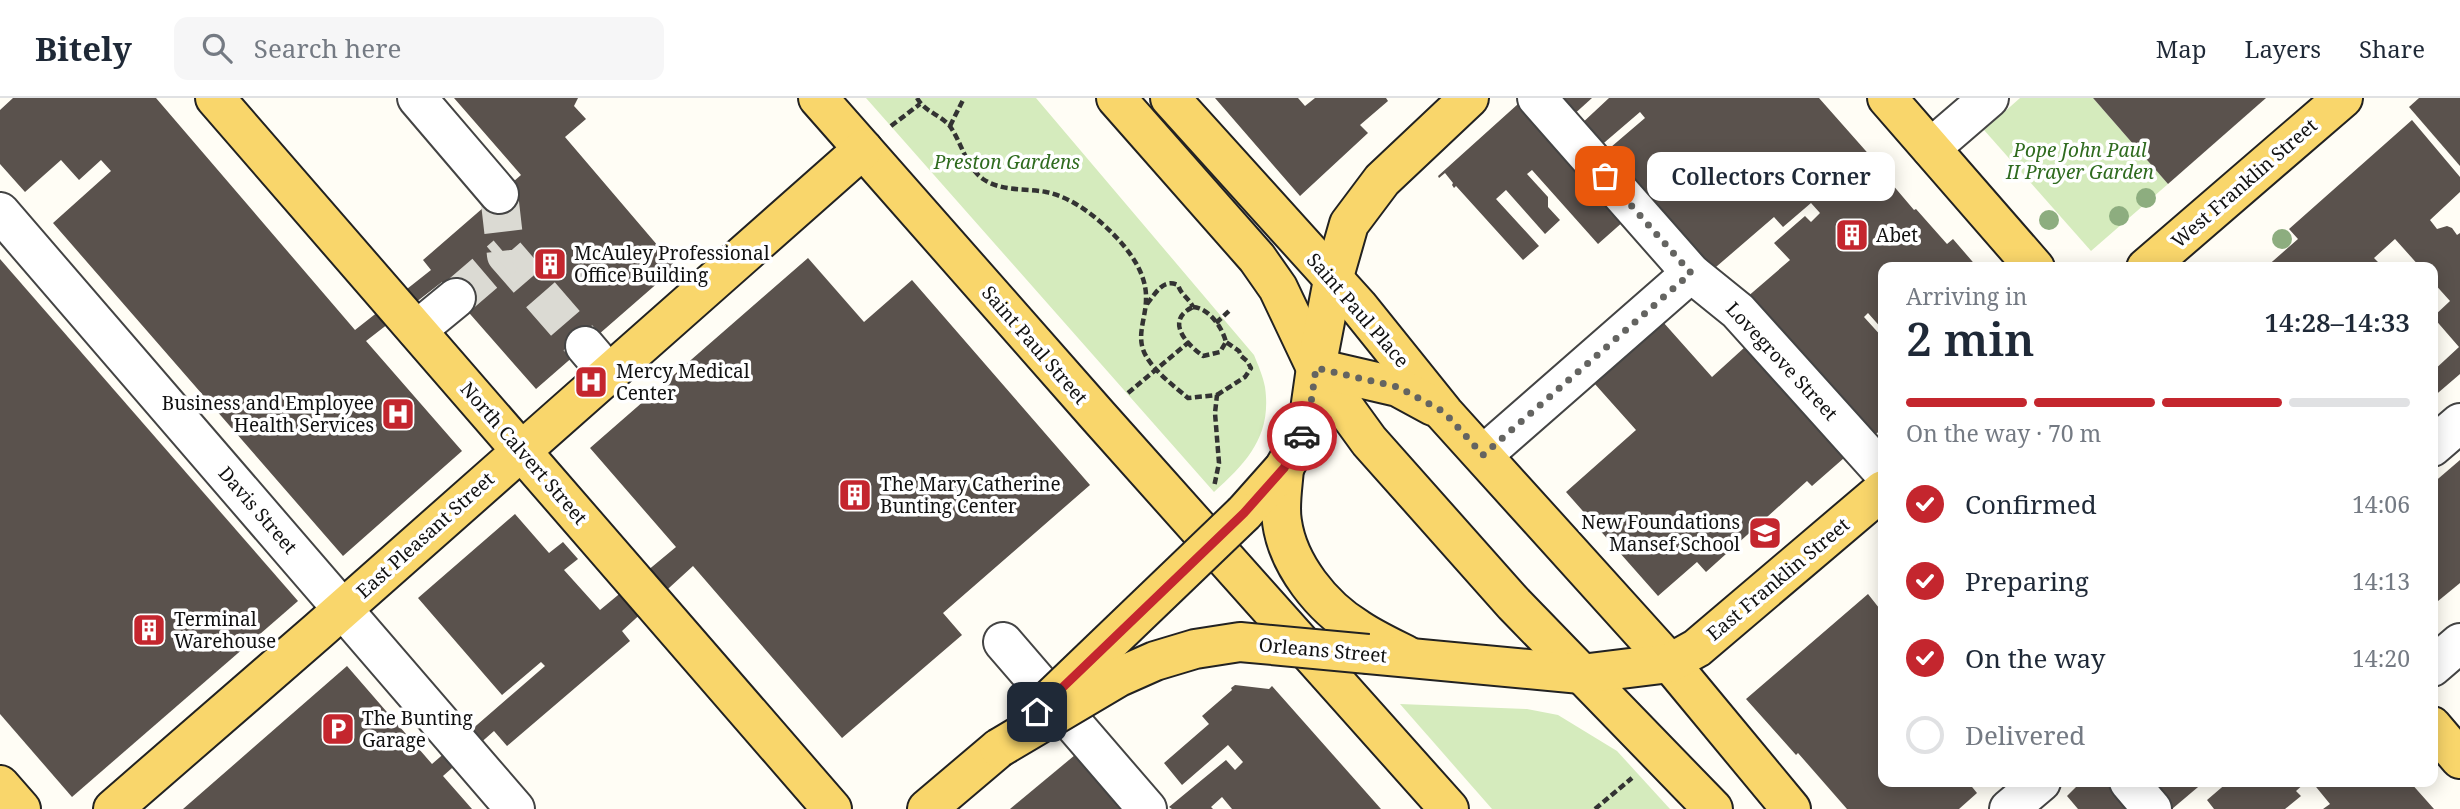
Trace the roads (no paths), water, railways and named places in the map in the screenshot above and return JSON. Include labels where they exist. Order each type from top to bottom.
[{"type":"main road","name":"North Calvert Street","points":[[215,98],[832,809]]},
{"type":"main road","name":"Saint Paul Street","points":[[818,98],[1108,428],[1449,809]]},
{"type":"main road","points":[[1116,98],[1257,258],[1278,288],[1316,368],[1378,452],[1514,604],[1713,809]]},
{"type":"main road","name":"Saint Paul Place","points":[[1170,98],[1358,306],[1444,412],[1670,663],[1791,809]]},
{"type":"main road","name":"Orleans Street","points":[[928,809],[999,748],[1244,513],[1284,468],[1302,436],[1310,410],[1333,280],[1349,224],[1363,203],[1418,144],[1469,98]]},
{"type":"main road","points":[[1887,98],[2030,262]]},
{"type":"main road","name":"West Franklin Street","points":[[2153,262],[2343,98]]},
{"type":"main road","name":"East Pleasant Street","points":[[113,809],[344,608],[521,449],[597,360],[863,149]]},
{"type":"main road","points":[[1316,368],[1398,387],[1444,412]]},
{"type":"main road","points":[[1284,468],[1282,521],[1290,552],[1302,573],[1327,604],[1356,628],[1412,659]]},
{"type":"main road","name":"East Franklin Street","points":[[1670,663],[1697,648],[1878,494]]},
{"type":"main road","name":"Orleans Street","points":[[999,748],[1119,677],[1155,661],[1195,649],[1240,642],[1581,674],[1670,663]]},
{"type":"main road","points":[[2438,733],[2460,759]]},
{"type":"main road","points":[[0,785],[21,809]]},
{"type":"street","points":[[417,98],[499,194]]},
{"type":"street","name":"Lovegrove Street","points":[[1537,98],[1691,273],[1738,311],[1878,466]]},
{"type":"street","points":[[1931,148],[1989,98]]},
{"type":"street","name":"Davis Street","points":[[0,212],[515,809]]},
{"type":"street","points":[[1483,455],[1691,273]]},
{"type":"street","points":[[417,330],[456,298]]},
{"type":"street","points":[[2438,442],[2460,423]]},
{"type":"street","points":[[1003,642],[1147,809]]},
{"type":"street","points":[[2438,662],[2460,643]]},
{"type":"street","points":[[2009,809],[2035,787]]},
{"type":"street","points":[[2133,787],[2152,809]]},
{"type":"tunnel","points":[[499,194],[506,255],[585,346]]},
{"type":"tunnel","points":[[456,298],[506,255]]},
{"type":"place","name":"Collectors Corner","points":[[1605,176]]},
{"type":"place","name":"Abet","points":[[1852,235]]},
{"type":"place","name":"McAuley Professional Office Building","points":[[550,264]]},
{"type":"place","name":"Mercy Medical Center","points":[[591,382]]},
{"type":"place","name":"Business and Employee Health Services","points":[[398,414]]},
{"type":"place","name":"The Mary Catherine Bunting Center","points":[[855,495]]},
{"type":"place","name":"New Foundations Mansef School","points":[[1765,533]]},
{"type":"place","name":"Terminal Warehouse","points":[[149,630]]},
{"type":"place","name":"The Bunting Garage","points":[[338,729]]},
{"type":"park label","name":"Pope John Paul II Prayer Garden","points":[[2080,161]]},
{"type":"park label","name":"Preston Gardens","points":[[1007,162]]}]
